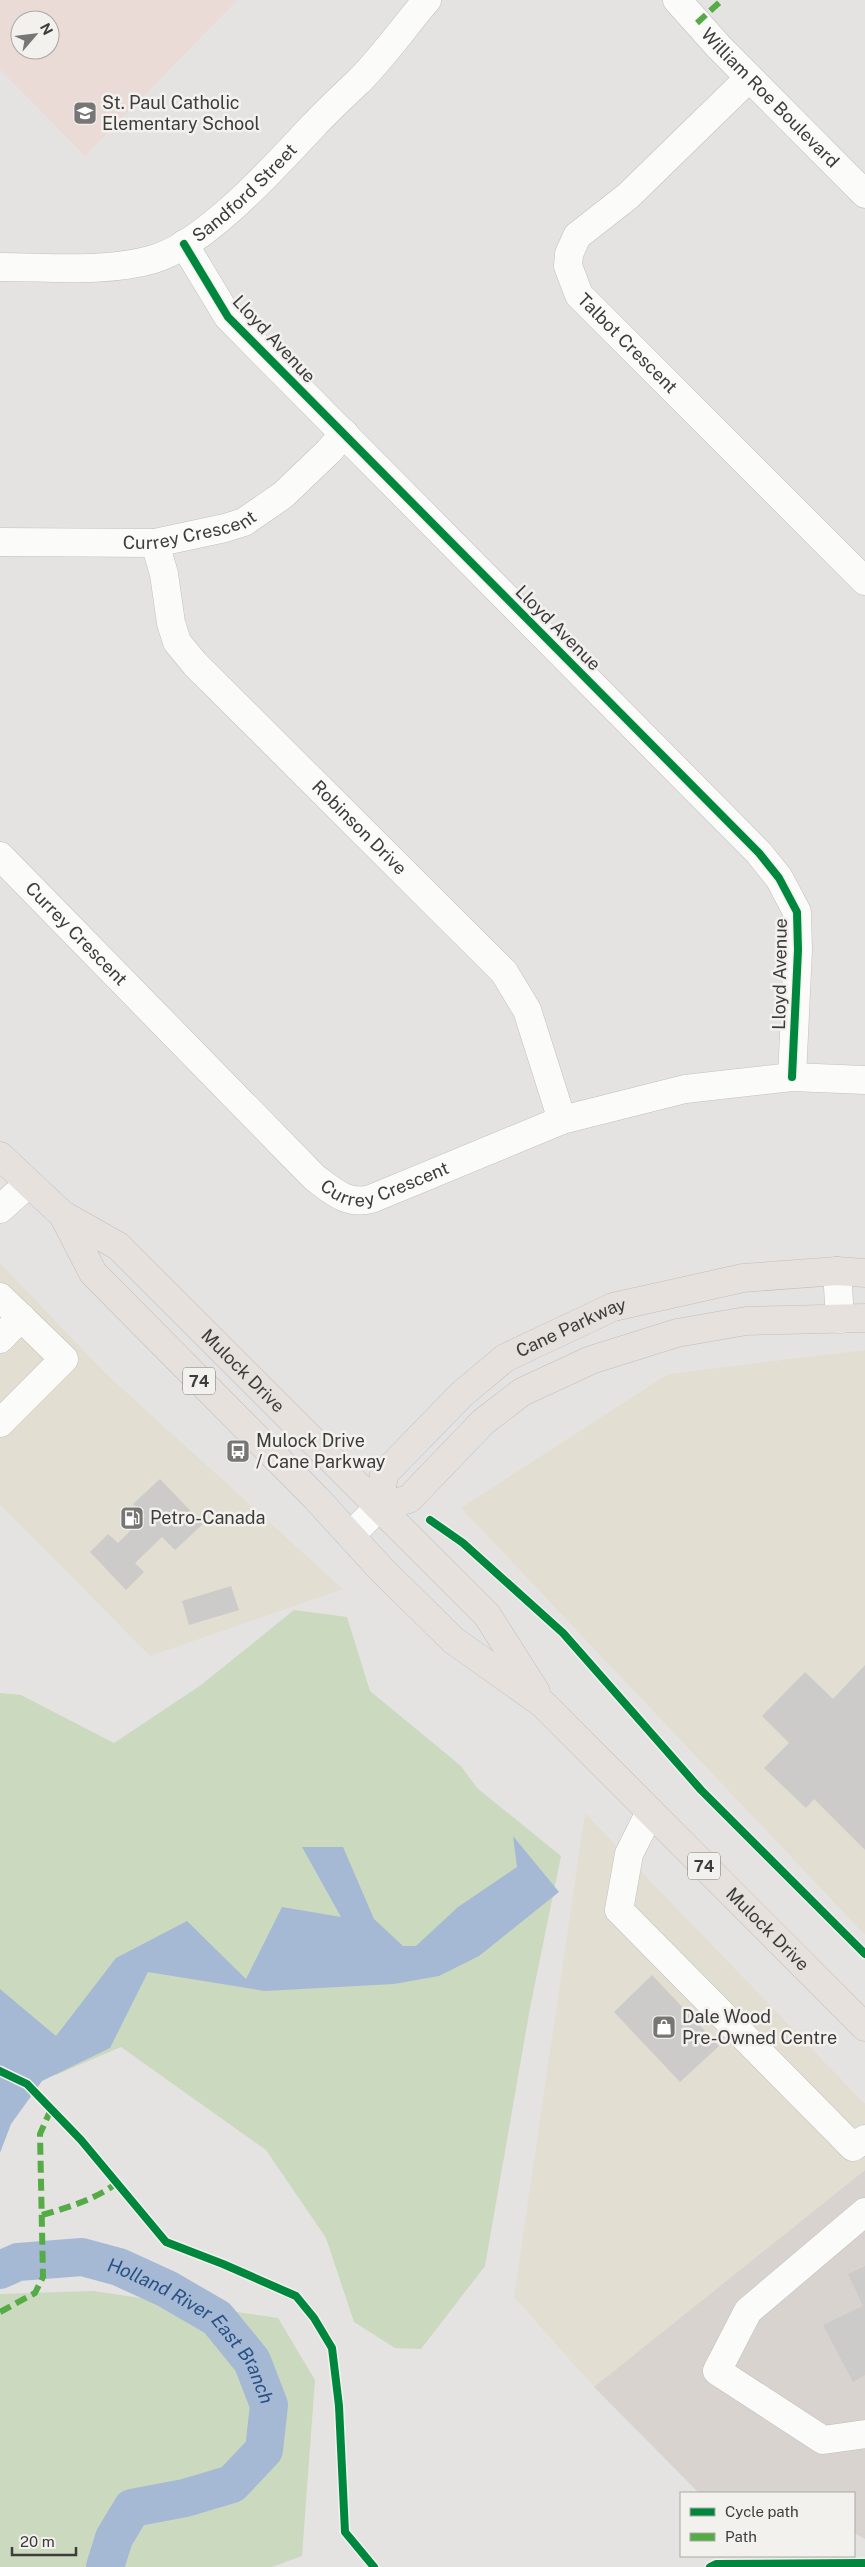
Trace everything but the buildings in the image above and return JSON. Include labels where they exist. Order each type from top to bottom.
[{"type":"main road","name":"Mulock Drive","points":[[0,1156],[63,1215],[118,1246],[487,1615],[543,1704]]},
{"type":"main road","name":"Mulock Drive","points":[[63,1215],[93,1273],[351,1536],[381,1569],[453,1640],[543,1704],[865,2027]]},
{"type":"main road","name":"Cane Parkway","points":[[853,1318],[746,1321],[677,1333],[592,1360],[522,1392],[483,1422],[409,1499],[379,1507],[384,1474],[462,1394],[505,1358],[613,1308],[743,1278],[837,1271],[865,1273]]},
{"type":"street","name":"Sandford Street","points":[[0,267],[97,267],[130,264],[156,258],[184,244],[222,215],[276,166],[333,104],[360,80],[427,0]]},
{"type":"street","name":"William Roe Boulevard","points":[[677,0],[749,78],[865,194]]},
{"type":"street","name":"Talbot Crescent","points":[[749,78],[628,196],[577,236],[569,254],[568,266],[579,295],[865,581]]},
{"type":"street","name":"Lloyd Avenue","points":[[184,244],[228,317],[759,853],[780,878],[797,912],[798,950],[792,1077]]},
{"type":"street","name":"Currey Crescent","points":[[0,542],[155,543],[244,522],[284,495],[330,451],[344,432]]},
{"type":"street","name":"Robinson Drive","points":[[155,543],[164,574],[171,623],[177,642],[195,664],[504,972],[527,1010],[562,1120]]},
{"type":"street","name":"Currey Crescent","points":[[0,856],[315,1178],[343,1199],[358,1202],[392,1192],[562,1120],[685,1089],[792,1077],[865,1080]]},
{"type":"street","points":[[0,1209],[28,1184]]},
{"type":"street","name":"Cane Parkway","points":[[837,1271],[853,1318]]},
{"type":"street","points":[[0,1297],[64,1359],[0,1424]]},
{"type":"street","points":[[0,1338],[21,1317]]},
{"type":"street","points":[[351,1536],[379,1507]]},
{"type":"street","points":[[650,1812],[629,1854],[620,1910],[853,2147],[865,2139]]},
{"type":"street","points":[[865,2212],[748,2311],[717,2371],[823,2440],[865,2434]]},
{"type":"shaded area","name":"St. Paul Catholic Elementary School","points":[[0,0],[237,0],[85,156],[0,69]]},
{"type":"shaded area","points":[[0,1263],[105,1373],[343,1589],[150,1656],[0,1505]]},
{"type":"shaded area","points":[[865,1350],[865,1935],[461,1508],[668,1374]]},
{"type":"shaded area","points":[[585,1813],[865,2104],[865,2170],[594,2387],[514,2297]]},
{"type":"shaded area","points":[[865,2170],[865,2539],[855,2534],[855,2492],[698,2492],[594,2387]]},
{"type":"green space","points":[[294,1610],[347,1617],[370,1691],[461,1766],[477,1788],[561,1856],[530,2008],[485,2266],[421,2349],[395,2348],[354,2322],[326,2238],[266,2150],[121,2047],[56,2075],[0,2049],[0,1693],[21,1695],[114,1743],[201,1685]]},
{"type":"green space","points":[[93,2291],[278,2318],[315,2380],[302,2556],[272,2567],[0,2567],[0,2294]]},
{"type":"water","points":[[513,1836],[559,1892],[479,1956],[439,1976],[394,1984],[265,1991],[148,1972],[110,2048],[42,2081],[11,2124],[0,2153],[0,1989],[56,2036],[116,1958],[187,1921],[246,1979],[282,1907],[341,1917],[302,1847],[343,1847],[374,1919],[403,1946],[416,1946],[458,1907],[517,1867]]},
{"type":"waterway","name":"Holland River East Branch","points":[[0,2270],[18,2262],[82,2257],[119,2267],[167,2289],[217,2318],[252,2361],[269,2405],[264,2450],[232,2484],[185,2498],[132,2508],[114,2538],[105,2567]]},
{"type":"marked path","points":[[697,23],[722,0]]},
{"type":"marked path","points":[[0,2312],[35,2293],[43,2277],[40,2134],[51,2109]]},
{"type":"marked path","points":[[42,2215],[72,2206],[117,2183]]},
{"type":"cycle path","points":[[184,244],[228,317],[759,853],[779,878],[797,912],[798,950],[792,1077]]},
{"type":"cycle path","points":[[430,1520],[463,1543],[563,1633],[701,1790],[865,1954]]},
{"type":"cycle path","points":[[0,2071],[27,2084],[81,2140],[166,2242],[223,2264],[296,2296],[314,2318],[332,2348],[339,2406],[345,2532],[374,2567]]},
{"type":"cycle path","points":[[710,2567],[716,2564],[865,2563]]},
{"type":"place","name":"St. Paul Catholic Elementary School","points":[[85,113]]},
{"type":"place","name":"Mulock Drive / Cane Parkway","points":[[238,1451]]},
{"type":"place","name":"Petro-Canada","points":[[132,1518]]},
{"type":"place","name":"Dale Wood Pre-Owned Centre","points":[[664,2027]]}]
